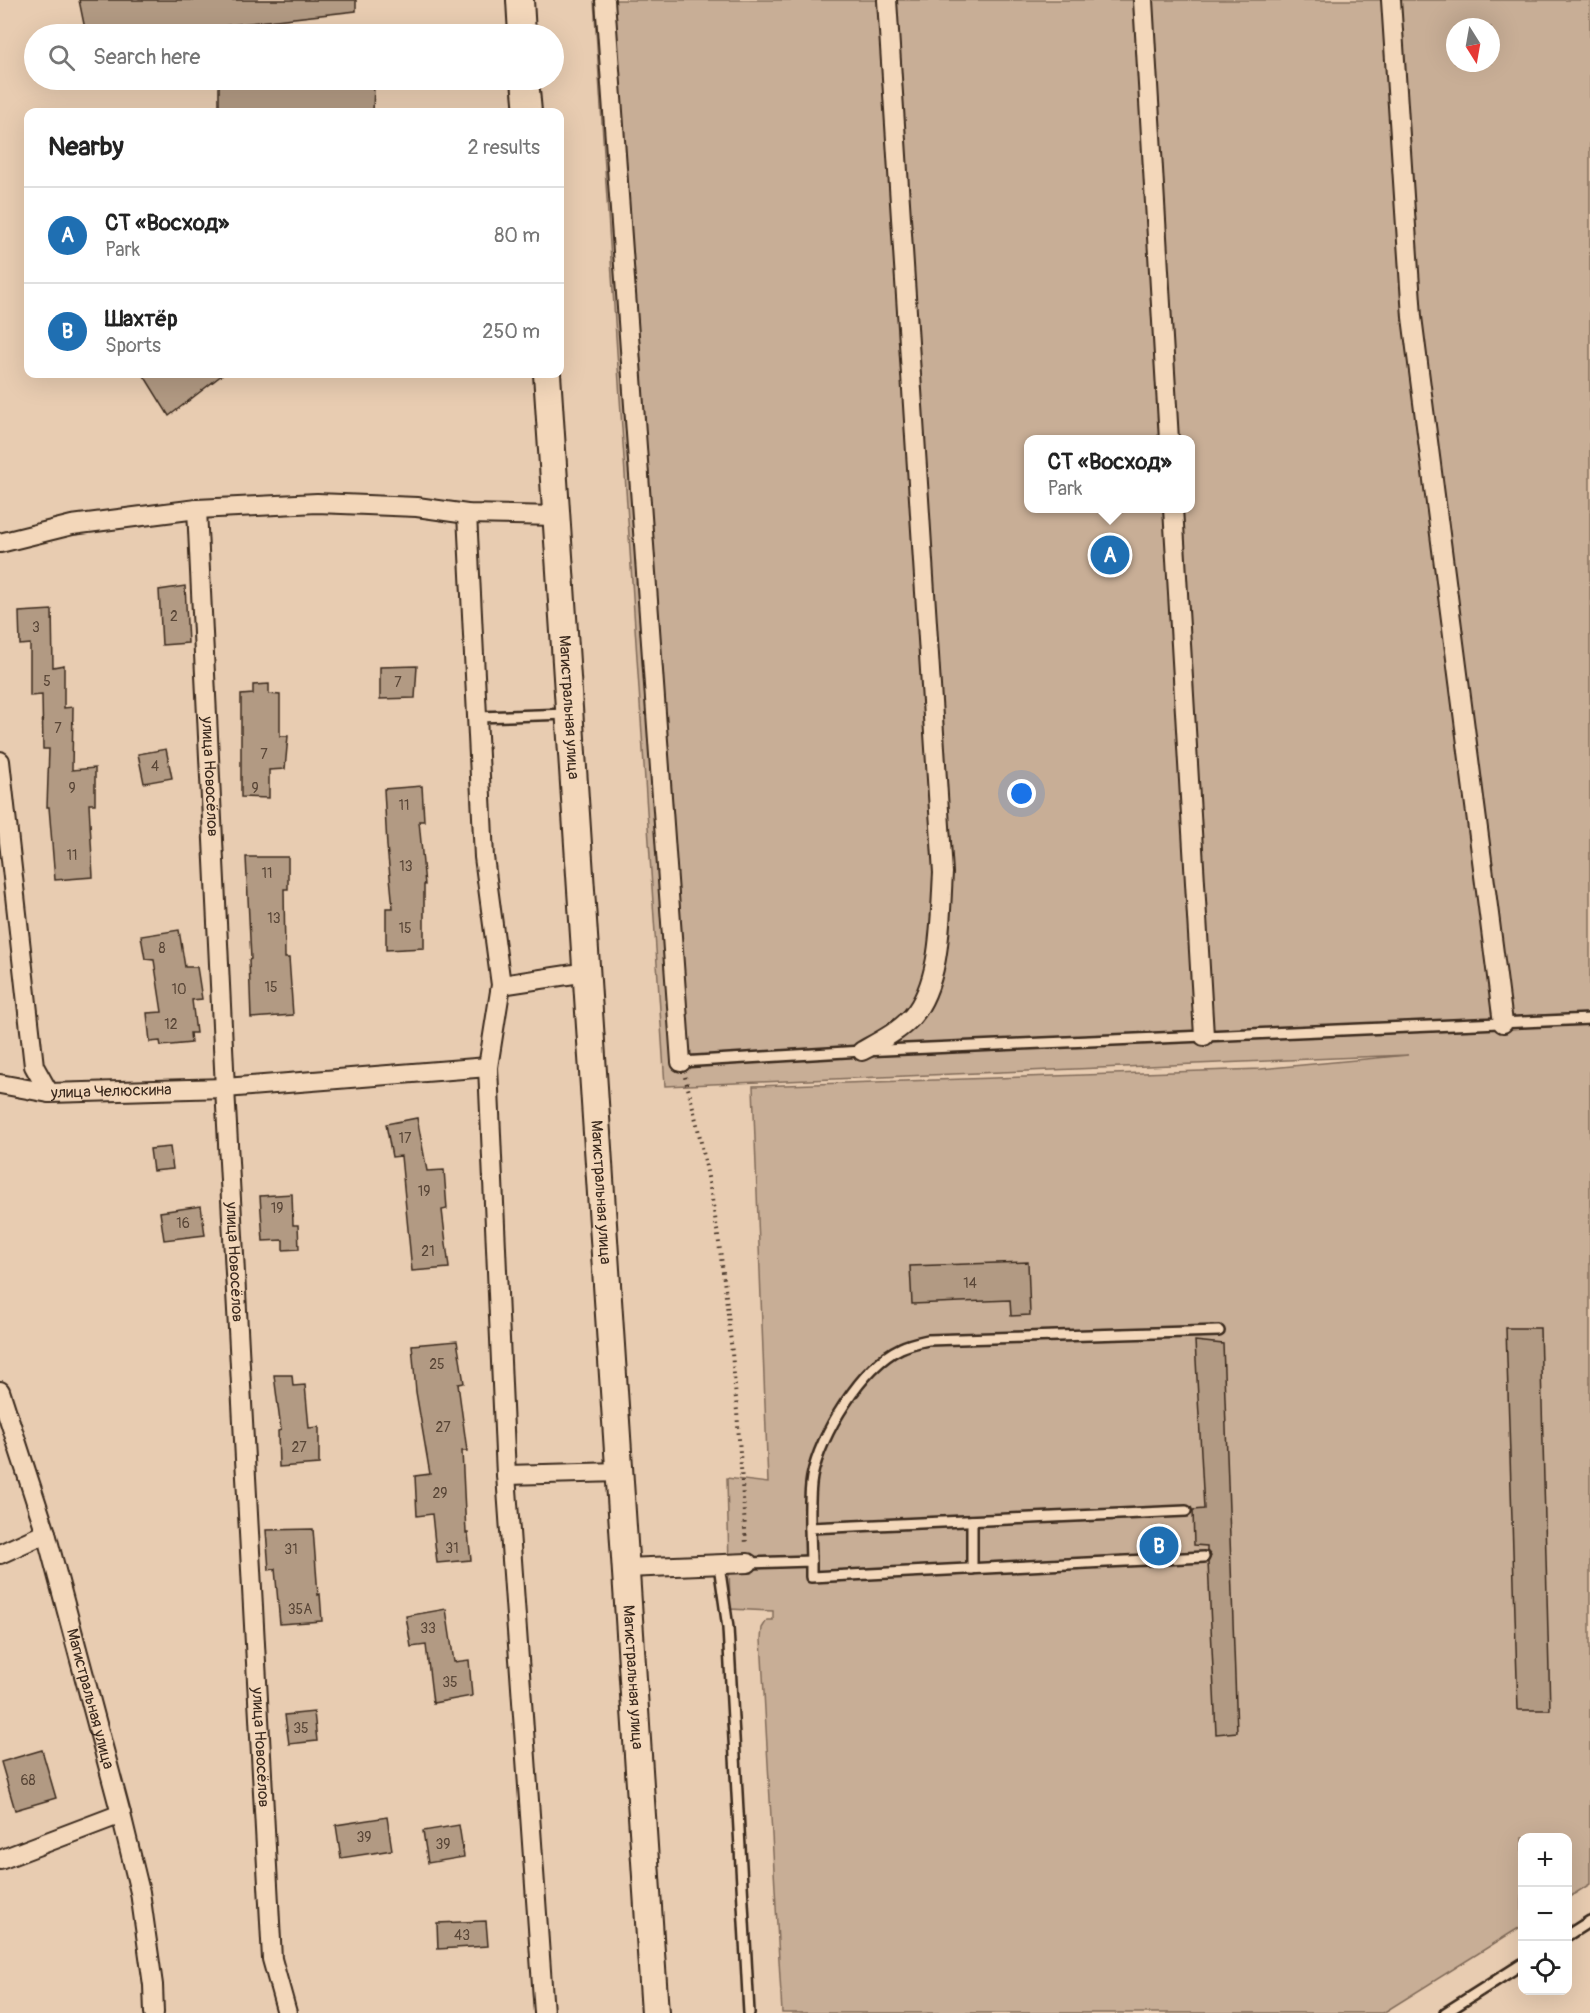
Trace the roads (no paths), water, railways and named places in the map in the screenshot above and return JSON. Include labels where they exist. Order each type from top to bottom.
[{"type":"main road","points":[[520,0],[521,24]]},
{"type":"main road","points":[[526,90],[528,108]]},
{"type":"main road","name":"Магистральная улица","points":[[547,378],[655,2013]]},
{"type":"street","points":[[605,0],[681,1062]]},
{"type":"street","points":[[862,1051],[894,1033],[913,1016],[928,990],[938,940],[943,873],[887,0]]},
{"type":"street","points":[[1143,0],[1169,435]]},
{"type":"street","points":[[1391,0],[1412,317],[1503,1023]]},
{"type":"street","points":[[0,543],[72,525],[197,509],[317,503],[417,507],[467,514],[557,516]]},
{"type":"street","name":"улица Новосёлов","points":[[197,509],[225,1088],[272,1959],[287,2013]]},
{"type":"street","points":[[1173,513],[1204,1036]]},
{"type":"street","points":[[467,514],[484,857],[501,986],[488,1067],[506,1475],[544,2013]]},
{"type":"street","name":"улица Челюскина","points":[[0,761],[34,1066],[49,1093],[225,1088],[488,1067]]},
{"type":"street","points":[[501,986],[587,972]]},
{"type":"street","points":[[0,1084],[49,1093]]},
{"type":"street","name":"Магистральная улица","points":[[0,1390],[46,1533],[121,1814],[140,1892],[153,1985],[154,2013]]},
{"type":"street","points":[[506,1475],[620,1472]]},
{"type":"street","points":[[0,1554],[46,1533]]},
{"type":"street","points":[[626,1568],[748,1563]]},
{"type":"street","points":[[0,1860],[121,1814]]},
{"type":"lane","points":[[478,717],[570,714]]},
{"type":"lane","points":[[681,1062],[862,1051],[1590,1019]]},
{"type":"lane","points":[[1204,1557],[811,1577],[812,1478],[821,1445],[834,1420],[855,1390],[877,1365],[901,1348],[928,1340],[1219,1331]]},
{"type":"lane","points":[[810,1528],[1186,1511]]},
{"type":"lane","points":[[972,1521],[972,1569]]},
{"type":"lane","points":[[748,1563],[811,1561]]},
{"type":"lane","points":[[719,1565],[728,1628],[749,2013]]},
{"type":"lane","points":[[1572,1932],[1590,1921]]},
{"type":"lane","points":[[1445,2013],[1518,1967]]},
{"type":"place","name":"СТ «Восход»","points":[[1110,555]]},
{"type":"place","name":"Шахтёр","points":[[1159,1546]]}]
